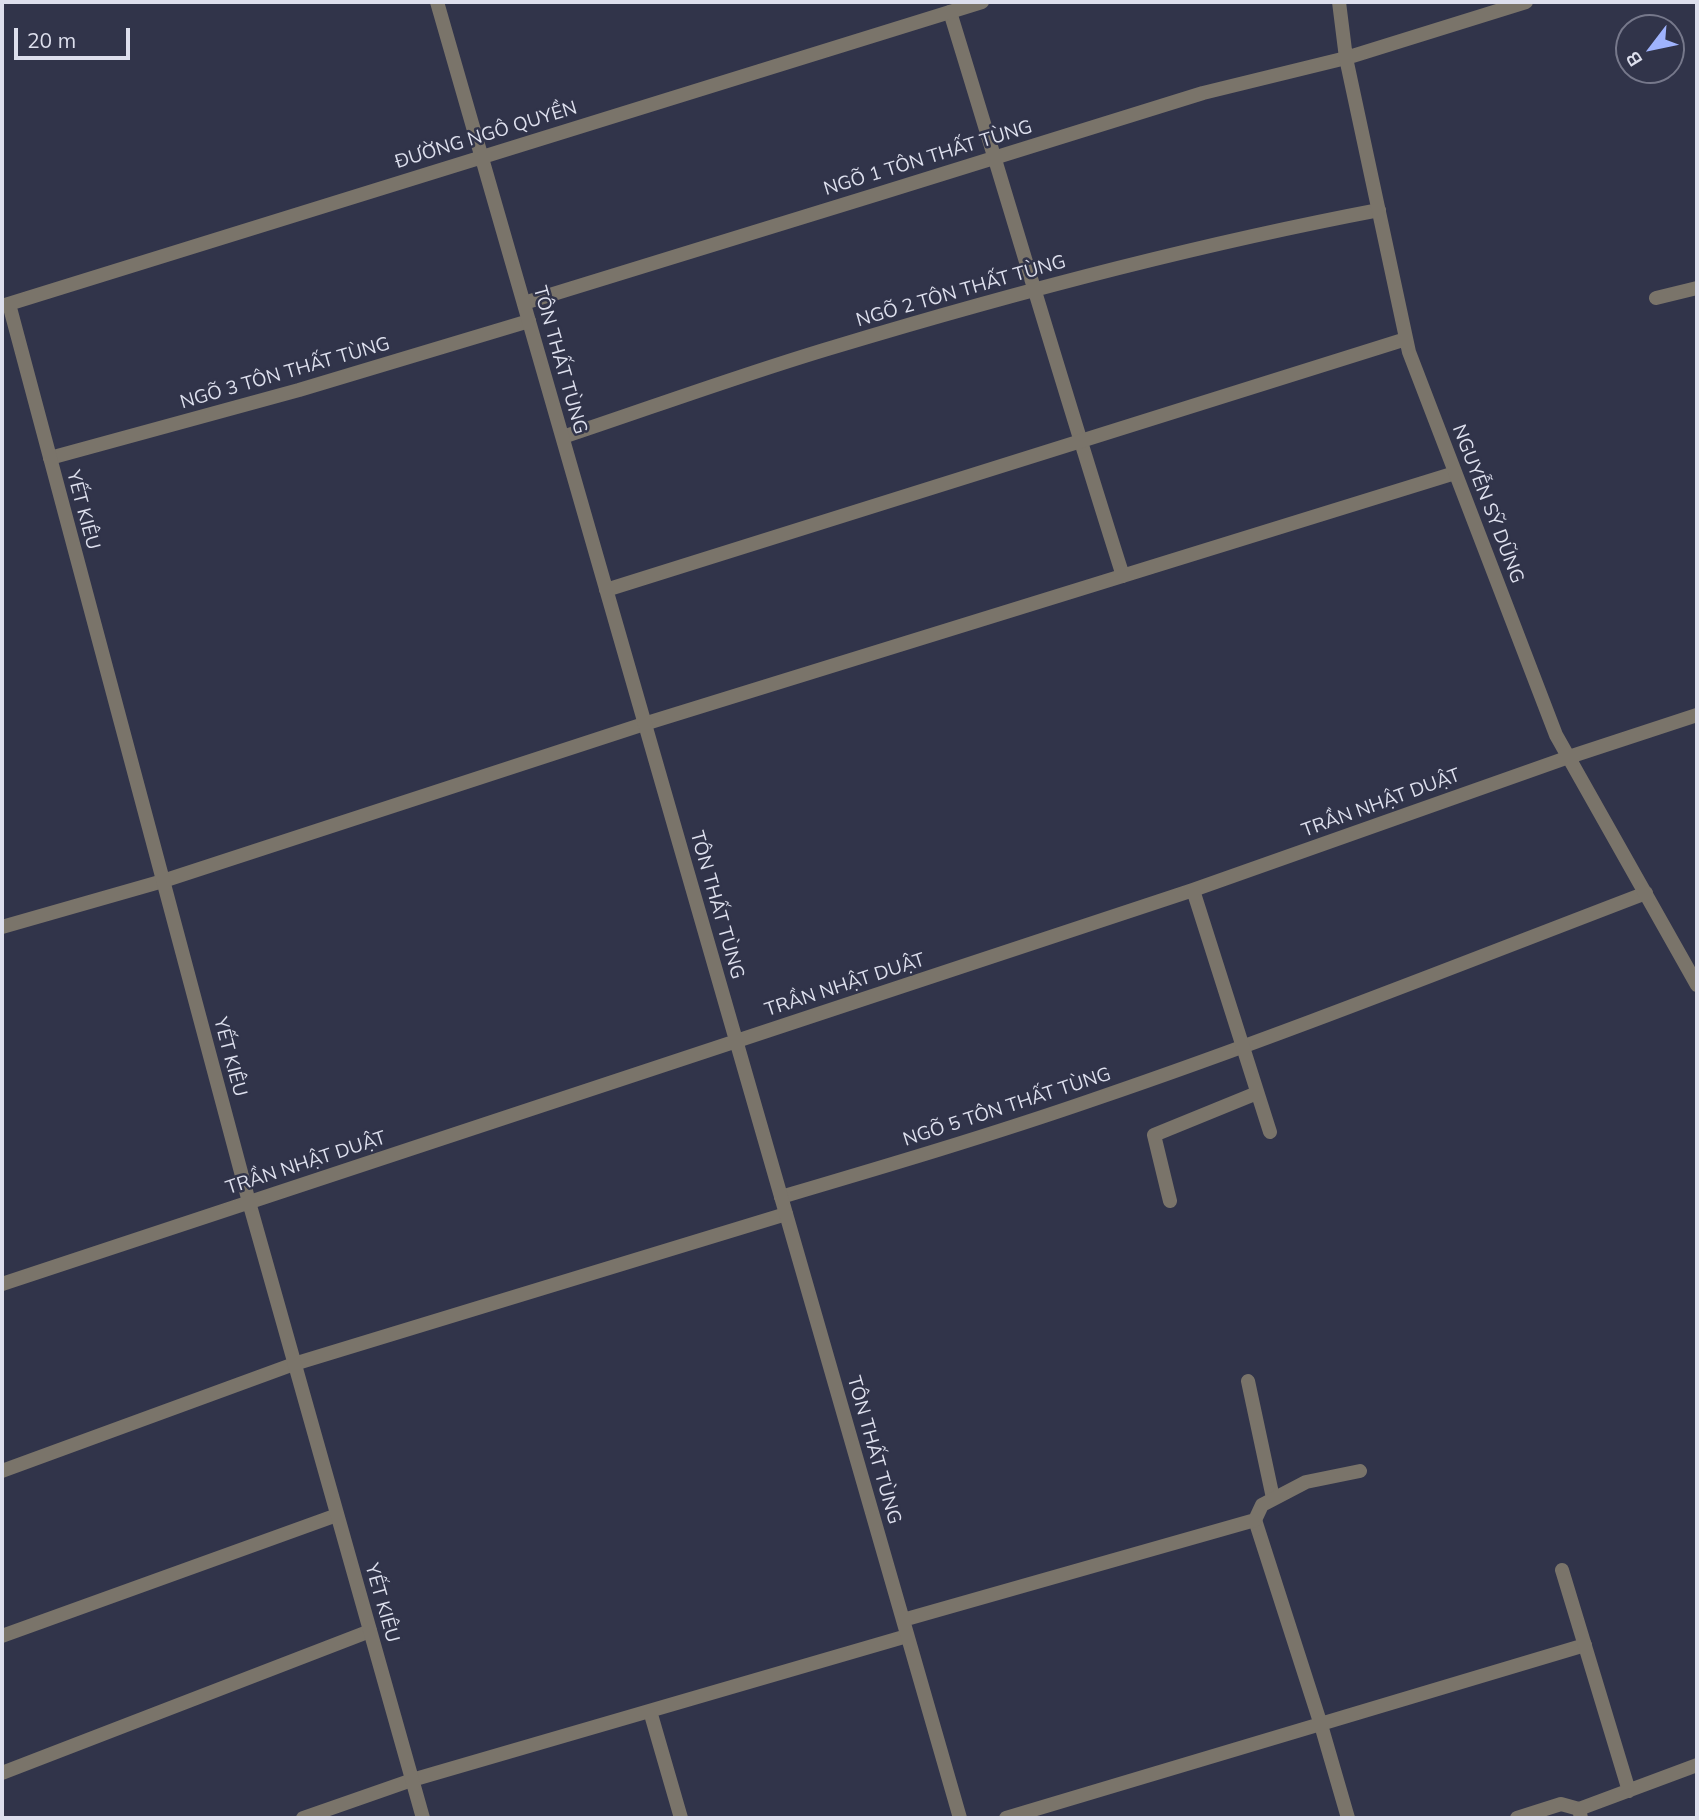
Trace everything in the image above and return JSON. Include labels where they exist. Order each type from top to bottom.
[{"type":"street","name":"TÔN THẤT TÙNG","points":[[437,2],[960,1818]]},
{"type":"street","name":"ĐƯỜNG NGÔ QUYỀN","points":[[5,305],[982,2]]},
{"type":"street","name":"NGUYỄN SỸ DŨNG","points":[[1339,2],[1346,58],[1409,352],[1556,735],[1697,985]]},
{"type":"street","points":[[1346,58],[1526,2]]},
{"type":"street","points":[[950,12],[1123,576]]},
{"type":"street","name":"NGÕ 1 TÔN THẤT TÙNG","points":[[524,303],[1203,93],[1346,58]]},
{"type":"street","name":"NGÕ 2 TÔN THẤT TÙNG","points":[[562,438],[831,348],[1035,288],[1279,229],[1379,211]]},
{"type":"street","points":[[1656,298],[1697,288]]},
{"type":"street","name":"YẾT KIÊU","points":[[5,305],[50,458],[249,1202],[423,1818]]},
{"type":"street","name":"NGÕ 3 TÔN THẤT TÙNG","points":[[50,458],[299,390],[529,321]]},
{"type":"street","points":[[606,590],[1406,339]]},
{"type":"street","points":[[2,927],[163,881],[645,724],[1455,473]]},
{"type":"street","name":"TRẦN NHẬT DUẬT","points":[[2,1284],[1193,890],[1569,757],[1697,715]]},
{"type":"street","points":[[1193,890],[1270,1132]]},
{"type":"street","name":"NGÕ 5 TÔN THẤT TÙNG","points":[[781,1197],[1094,1100],[1243,1047],[1646,893]]},
{"type":"street","points":[[1170,1201],[1154,1135],[1257,1093]]},
{"type":"street","points":[[2,1471],[295,1364],[786,1214]]},
{"type":"street","points":[[1248,1381],[1273,1499]]},
{"type":"street","points":[[1348,1818],[1255,1520],[1262,1505],[1306,1482],[1360,1471]]},
{"type":"street","points":[[2,1636],[337,1515]]},
{"type":"street","points":[[903,1620],[1255,1520]]},
{"type":"street","points":[[1562,1570],[1629,1791]]},
{"type":"street","points":[[2,1773],[370,1631]]},
{"type":"street","points":[[303,1818],[412,1780],[907,1636]]},
{"type":"street","points":[[1006,1818],[1585,1645]]},
{"type":"street","points":[[650,1711],[681,1818]]},
{"type":"street","points":[[1517,1818],[1561,1804],[1580,1814],[1629,1791],[1697,1765]]}]
